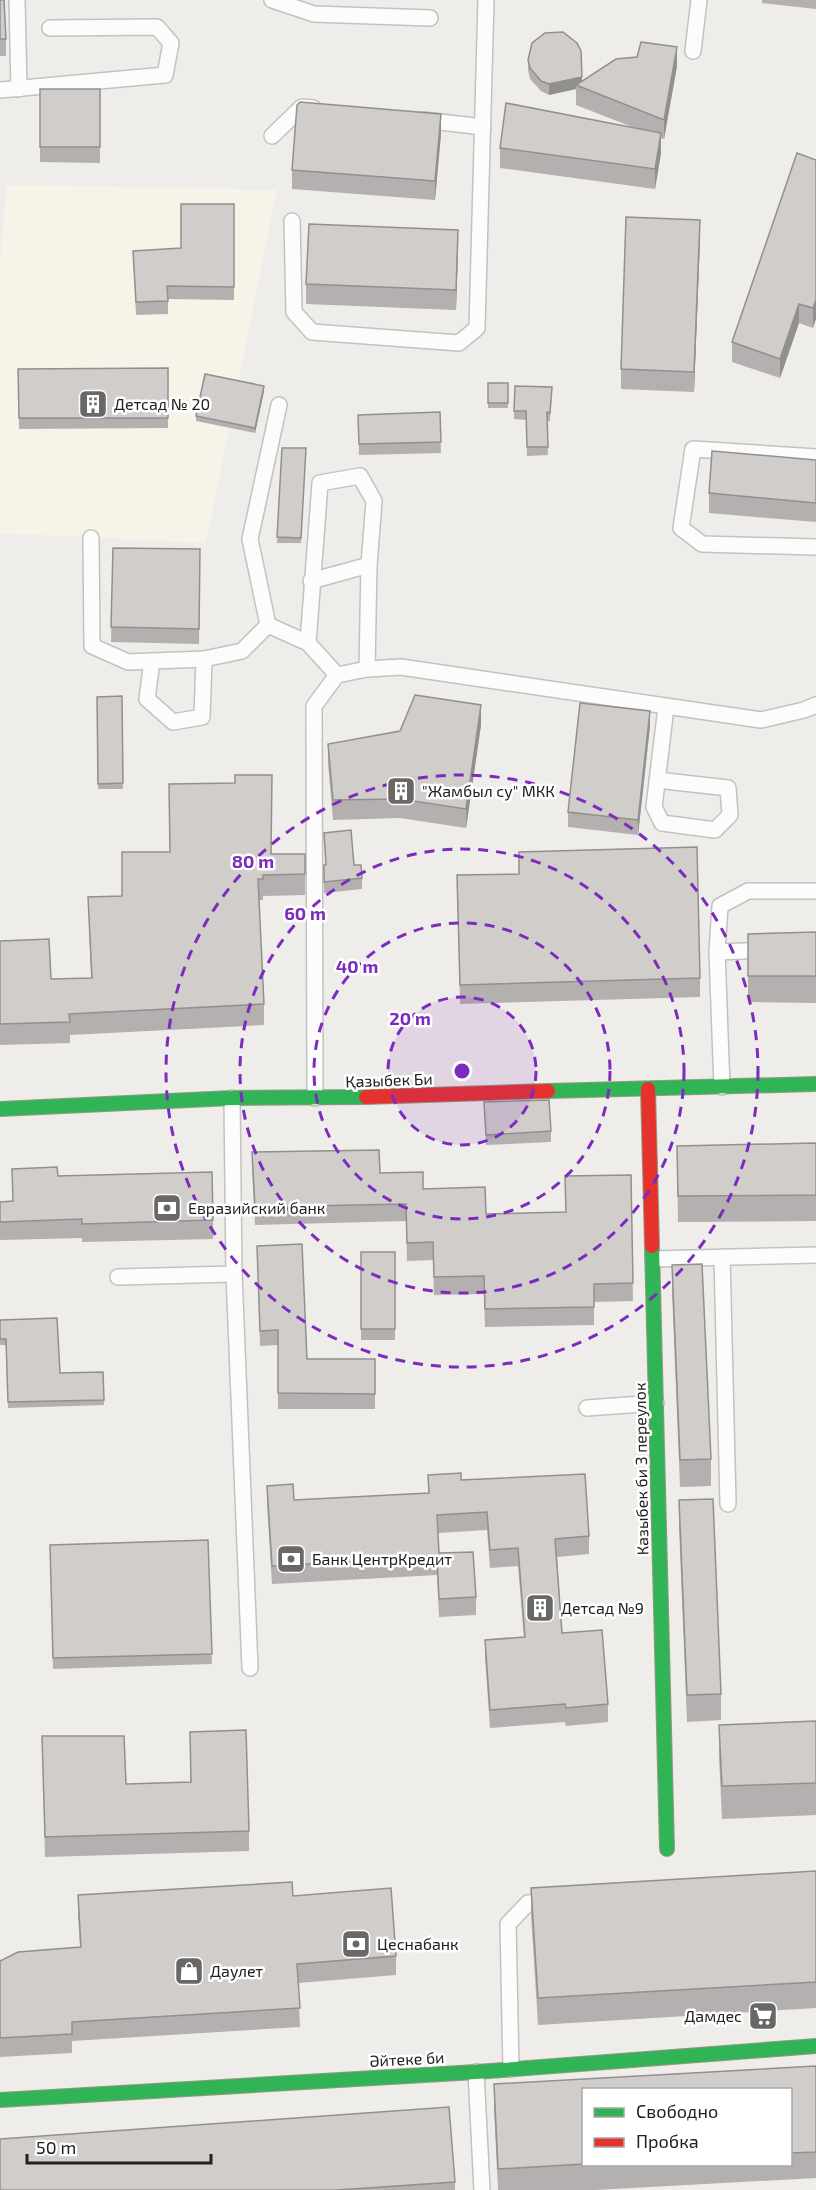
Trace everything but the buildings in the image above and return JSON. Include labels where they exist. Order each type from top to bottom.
[{"type":"street","name":"Қазыбек Би","points":[[0,1109],[232,1098],[315,1098],[816,1084]]},
{"type":"street","name":"Казыбек би 3 переулок","points":[[648,1089],[667,1849]]},
{"type":"street","name":"Әйтеке би","points":[[0,2100],[476,2072],[816,2046]]},
{"type":"lane","points":[[17,0],[19,88]]},
{"type":"lane","points":[[272,0],[314,14],[430,18]]},
{"type":"lane","points":[[292,221],[294,312],[312,332],[459,343],[477,328],[486,0]]},
{"type":"lane","points":[[693,51],[699,0]]},
{"type":"lane","points":[[0,90],[165,75],[171,43],[157,27],[50,28]]},
{"type":"lane","points":[[272,136],[302,107],[325,110]]},
{"type":"lane","points":[[404,118],[483,127]]},
{"type":"lane","points":[[268,625],[250,539],[279,405]]},
{"type":"lane","points":[[816,457],[693,449],[681,528],[702,544],[816,547]]},
{"type":"lane","points":[[308,643],[320,483],[360,476],[374,501],[369,565],[367,669]]},
{"type":"lane","points":[[91,538],[92,646],[128,662],[204,659],[242,651],[268,625]]},
{"type":"lane","points":[[311,581],[369,565]]},
{"type":"lane","points":[[268,625],[308,643],[336,675]]},
{"type":"lane","points":[[152,661],[147,699],[173,722],[202,717],[204,659]]},
{"type":"lane","points":[[315,1098],[314,706],[336,675],[367,669],[401,667],[760,720],[804,711],[816,705]]},
{"type":"lane","points":[[657,780],[728,788],[730,815],[715,830],[662,823],[654,807],[657,780],[666,707]]},
{"type":"lane","points":[[722,1086],[717,952],[720,906],[748,891],[816,891]]},
{"type":"lane","points":[[717,952],[783,950]]},
{"type":"lane","points":[[232,1098],[234,1274],[250,1668]]},
{"type":"lane","points":[[653,1259],[816,1255]]},
{"type":"lane","points":[[722,1257],[728,1504]]},
{"type":"lane","points":[[118,1277],[234,1274]]},
{"type":"lane","points":[[587,1408],[656,1403]]},
{"type":"lane","points":[[511,2069],[508,1924],[528,1903],[563,1900]]},
{"type":"lane","points":[[476,2072],[482,2190]]},
{"type":"shaded area","points":[[7,185],[277,190],[206,543],[0,533],[0,263]]},
{"type":"traffic: fast","points":[[548,1091],[816,1084]]},
{"type":"traffic: fast","points":[[0,1109],[232,1098],[366,1097]]},
{"type":"traffic: fast","points":[[652,1246],[667,1849]]},
{"type":"traffic: fast","points":[[0,2100],[476,2072],[816,2046]]},
{"type":"traffic: jam","points":[[648,1089],[652,1246]]},
{"type":"traffic: jam","points":[[366,1097],[548,1091]]},
{"type":"place","name":"Детсад № 20","points":[[93,404]]},
{"type":"place","name":"\"Жамбыл су\" МКК","points":[[401,791]]},
{"type":"place","name":"Евразийский банк","points":[[167,1208]]},
{"type":"place","name":"Банк ЦентрКредит","points":[[291,1559]]},
{"type":"place","name":"Детсад №9","points":[[540,1608]]},
{"type":"place","name":"Цеснабанк","points":[[356,1944]]},
{"type":"place","name":"Даулет","points":[[189,1971]]},
{"type":"place","name":"Дамдес","points":[[763,2016]]}]
